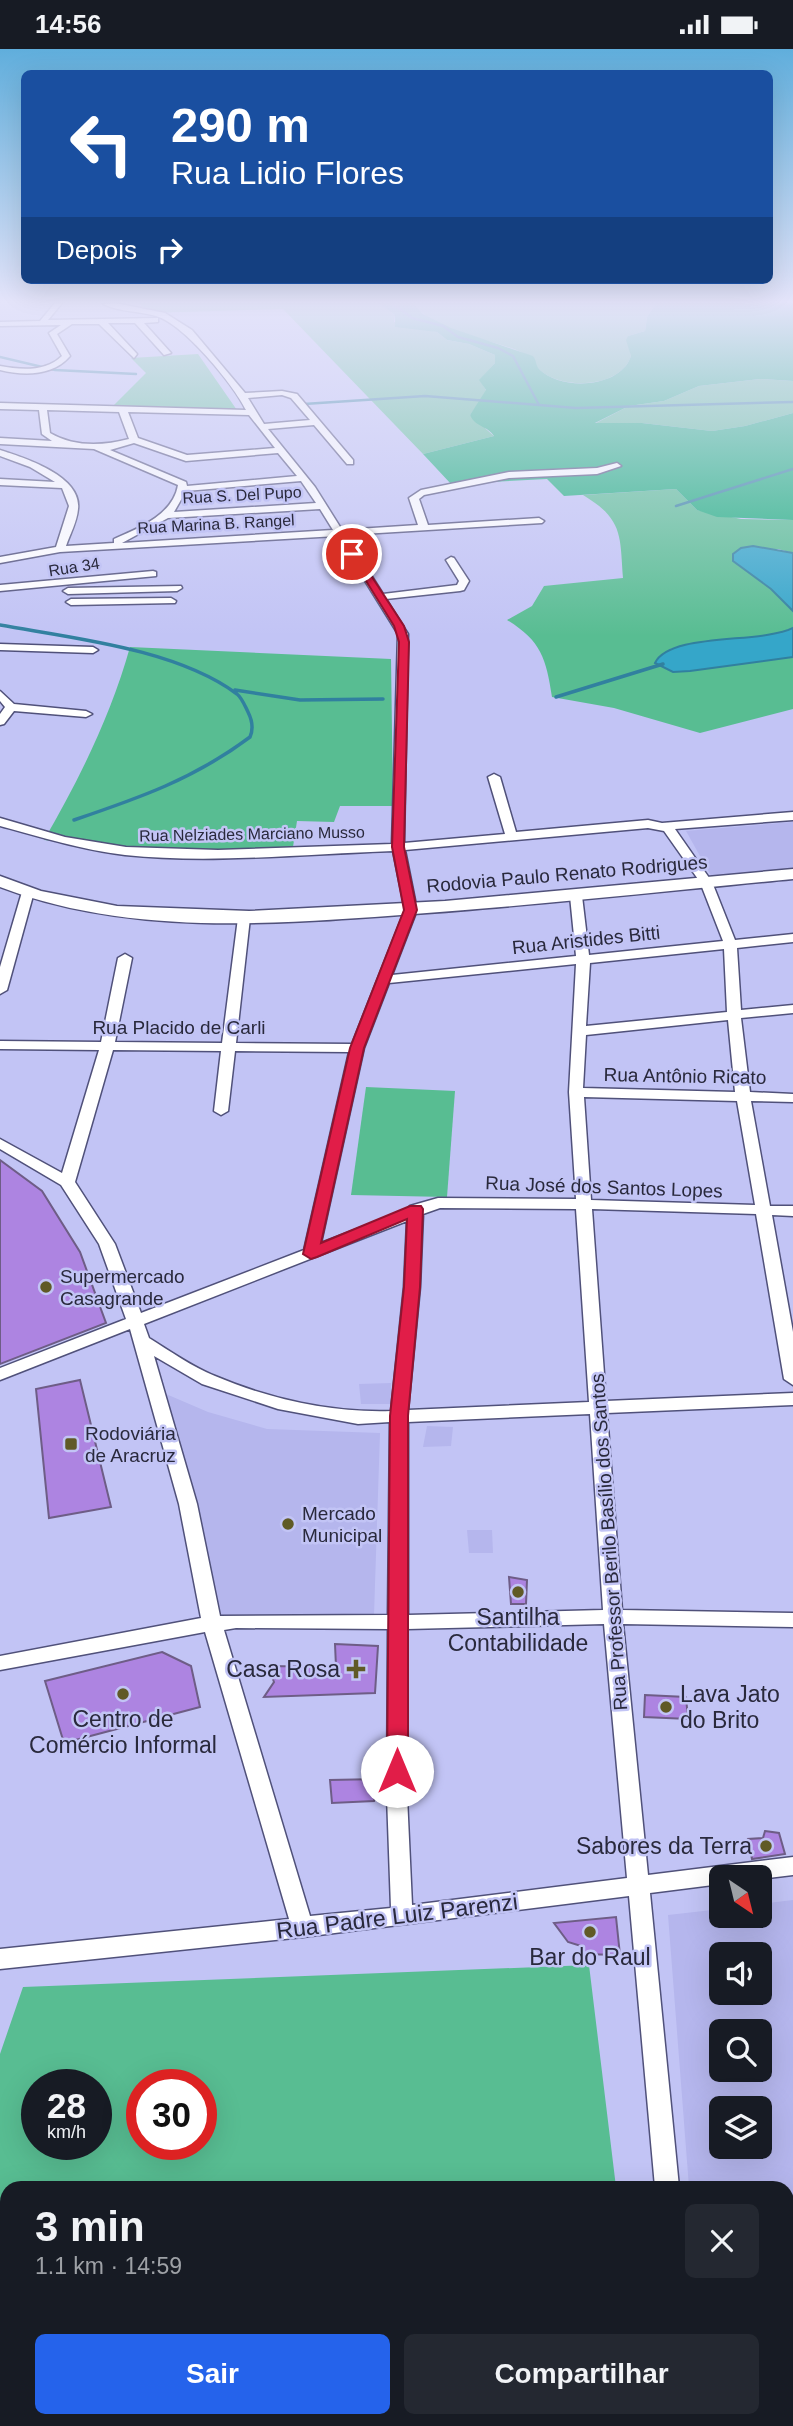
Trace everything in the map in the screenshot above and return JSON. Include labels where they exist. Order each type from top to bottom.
[{"type":"main road","name":"Rodovia Paulo Renato Rodrigues","points":[[10,887],[137,912],[244,918],[411,910],[793,874]]},
{"type":"street","points":[[44,414],[46,434],[65,445]]},
{"type":"street","points":[[124,414],[134,440]]},
{"type":"street","points":[[252,414],[303,478],[399,626],[404,642],[398,847],[411,910],[357,1048],[311,1254]]},
{"type":"street","points":[[308,414],[349,462]]},
{"type":"street","points":[[261,427],[315,422]]},
{"type":"street","points":[[0,441],[97,447],[115,446],[134,440],[186,458],[227,451],[282,450]]},
{"type":"street","points":[[0,560],[60,549],[105,545],[146,529],[164,515],[183,489],[183,484],[175,479],[97,447]]},
{"type":"street","points":[[0,453],[41,469],[62,485],[74,504],[60,549]]},
{"type":"street","points":[[425,528],[414,502],[416,495],[509,475],[597,471],[617,467]]},
{"type":"street","points":[[183,489],[303,478]]},
{"type":"street","points":[[0,482],[62,485]]},
{"type":"street","name":"Rua S. Del Pupo","points":[[164,515],[321,506]]},
{"type":"street","name":"Rua Marina B. Rangel","points":[[105,545],[539,521]]},
{"type":"street","points":[[379,597],[460,588],[464,581],[451,560]]},
{"type":"street","name":"Rua 34","points":[[0,588],[56,589],[78,581],[153,574]]},
{"type":"street","points":[[56,589],[177,588]]},
{"type":"street","points":[[56,589],[75,606],[171,601]]},
{"type":"street","points":[[0,647],[93,650]]},
{"type":"street","points":[[0,694],[11,707],[86,714]]},
{"type":"street","points":[[0,722],[11,707]]},
{"type":"street","points":[[494,776],[511,835]]},
{"type":"street","name":"Rua Nelziades Marciano Musso","points":[[0,822],[64,840],[152,853],[398,847],[648,824],[668,830],[793,815]]},
{"type":"street","points":[[668,830],[706,882],[730,943],[734,1016],[743,1096],[793,1379]]},
{"type":"street","points":[[0,991],[10,887]]},
{"type":"street","name":"Rua Professor Berilo Basílio dos Santos","points":[[576,896],[583,960],[576,1092],[598,1407],[613,1617],[666,2181]]},
{"type":"street","points":[[221,1111],[231,1046],[244,918]]},
{"type":"street","name":"Rua Aristides Bitti","points":[[383,980],[793,938]]},
{"type":"street","points":[[67,1182],[107,1046],[125,958]]},
{"type":"street","points":[[580,1031],[793,1009]]},
{"type":"street","name":"Rua Placido de Carli","points":[[0,1045],[357,1048]]},
{"type":"street","name":"Rua Antônio Ricato","points":[[576,1092],[793,1098]]},
{"type":"street","points":[[0,1143],[67,1182],[107,1244],[139,1332],[188,1504],[212,1623],[303,1927]]},
{"type":"street","name":"Rua José dos Santos Lopes","points":[[0,1374],[139,1332],[415,1209],[438,1203],[584,1204],[793,1211]]},
{"type":"street","points":[[402,1916],[397,1796],[399,1416],[412,1287],[415,1209]]},
{"type":"street","points":[[139,1332],[208,1380],[284,1405],[358,1418],[793,1399]]},
{"type":"street","points":[[0,1663],[212,1623],[613,1617],[793,1620]]},
{"type":"street","name":"Rua Padre Luiz Parenzi","points":[[0,1959],[402,1916],[793,1866]]},
{"type":"shaded area","points":[[753,546],[793,553],[793,611],[771,589],[733,561],[733,554],[741,548]]},
{"type":"shaded area","points":[[793,628],[793,657],[673,672],[655,663],[664,653],[679,647],[779,633]]},
{"type":"shaded area","points":[[793,822],[793,876],[715,883],[686,831]]},
{"type":"shaded area","points":[[391,1383],[391,1404],[361,1404],[359,1384]]},
{"type":"shaded area","name":"Mercado Municipal","points":[[166,1394],[208,1412],[267,1429],[380,1433],[374,1615],[222,1618]]},
{"type":"shaded area","points":[[427,1426],[453,1427],[451,1446],[423,1447]]},
{"type":"shaded area","points":[[467,1530],[492,1530],[493,1553],[469,1553]]},
{"type":"shaded area","points":[[793,1900],[793,2181],[689,2181],[668,1915],[709,1910],[709,1929],[772,1929],[772,1903]]},
{"type":"green space","points":[[384,414],[471,414],[494,436],[423,454]]},
{"type":"green space","points":[[613,414],[595,423],[642,423],[712,431],[793,414],[793,520],[717,517],[697,510],[676,489],[564,496],[547,479],[451,484],[423,454],[494,436],[470,415]]},
{"type":"green space","points":[[614,414],[790,414],[745,426],[712,431],[642,423],[594,424]]},
{"type":"green space","points":[[676,489],[697,510],[741,519],[793,520],[793,553],[778,549],[733,561],[771,589],[793,611],[793,628],[768,636],[706,642],[670,649],[673,672],[793,657],[793,709],[700,733],[614,708],[552,697],[544,661],[535,643],[507,620],[532,606],[544,586],[623,578],[617,529],[606,512],[583,495]]},
{"type":"green space","points":[[130,647],[391,659],[393,806],[340,806],[334,822],[297,821],[293,847],[163,852],[44,840],[93,747]]},
{"type":"green space","points":[[366,1087],[455,1091],[447,1197],[351,1195]]},
{"type":"green space","points":[[589,1965],[615,2181],[0,2181],[0,2054],[23,1987]]},
{"type":"building","name":"Supermercado Casagrande","points":[[0,1160],[42,1191],[80,1252],[106,1323],[0,1364]]},
{"type":"building","points":[[80,1380],[111,1507],[49,1518],[36,1389]]},
{"type":"building","name":"Santilha Contabilidade","points":[[509,1577],[527,1580],[526,1604],[511,1604]]},
{"type":"building","points":[[335,1644],[378,1646],[375,1693],[264,1697],[274,1682],[268,1666],[336,1667]]},
{"type":"building","name":"Centro de Comércio Informal","points":[[162,1652],[191,1666],[200,1707],[64,1743],[45,1681]]},
{"type":"building","name":"Lava Jato do Brito","points":[[645,1695],[686,1697],[688,1719],[644,1717]]},
{"type":"building","points":[[379,1779],[374,1801],[332,1803],[330,1780]]},
{"type":"building","name":"Sabores da Terra","points":[[765,1831],[779,1833],[785,1854],[752,1859],[748,1839],[763,1838]]},
{"type":"building","name":"Bar do Raul","points":[[616,1917],[620,1955],[580,1954],[581,1946],[568,1942],[554,1923]]},
{"type":"waterway","points":[[676,506],[793,469]]},
{"type":"waterway","points":[[0,625],[123,647],[185,666],[237,694],[251,718],[250,737],[208,765],[143,795],[74,820]]},
{"type":"waterway","points":[[556,697],[663,664]]},
{"type":"waterway","points":[[235,690],[300,700],[383,699]]},
{"type":"place","name":"Supermercado Casagrande","points":[[46,1287]]},
{"type":"place","name":"Rodoviária de Aracruz","points":[[71,1444]]},
{"type":"place","name":"Mercado Municipal","points":[[288,1524]]},
{"type":"place","name":"Santilha Contabilidade","points":[[518,1592]]},
{"type":"place","name":"Casa Rosa","points":[[356,1669]]},
{"type":"place","name":"Centro de Comércio Informal","points":[[123,1694]]},
{"type":"place","name":"Lava Jato do Brito","points":[[666,1707]]},
{"type":"place","name":"Sabores da Terra","points":[[766,1846]]},
{"type":"place","name":"Bar do Raul","points":[[590,1932]]},
{"type":"route","points":[[352,554],[399,626],[404,642],[397,798],[398,847],[411,910],[357,1048],[311,1254],[415,1209],[412,1287],[399,1416],[397,1771]]}]
